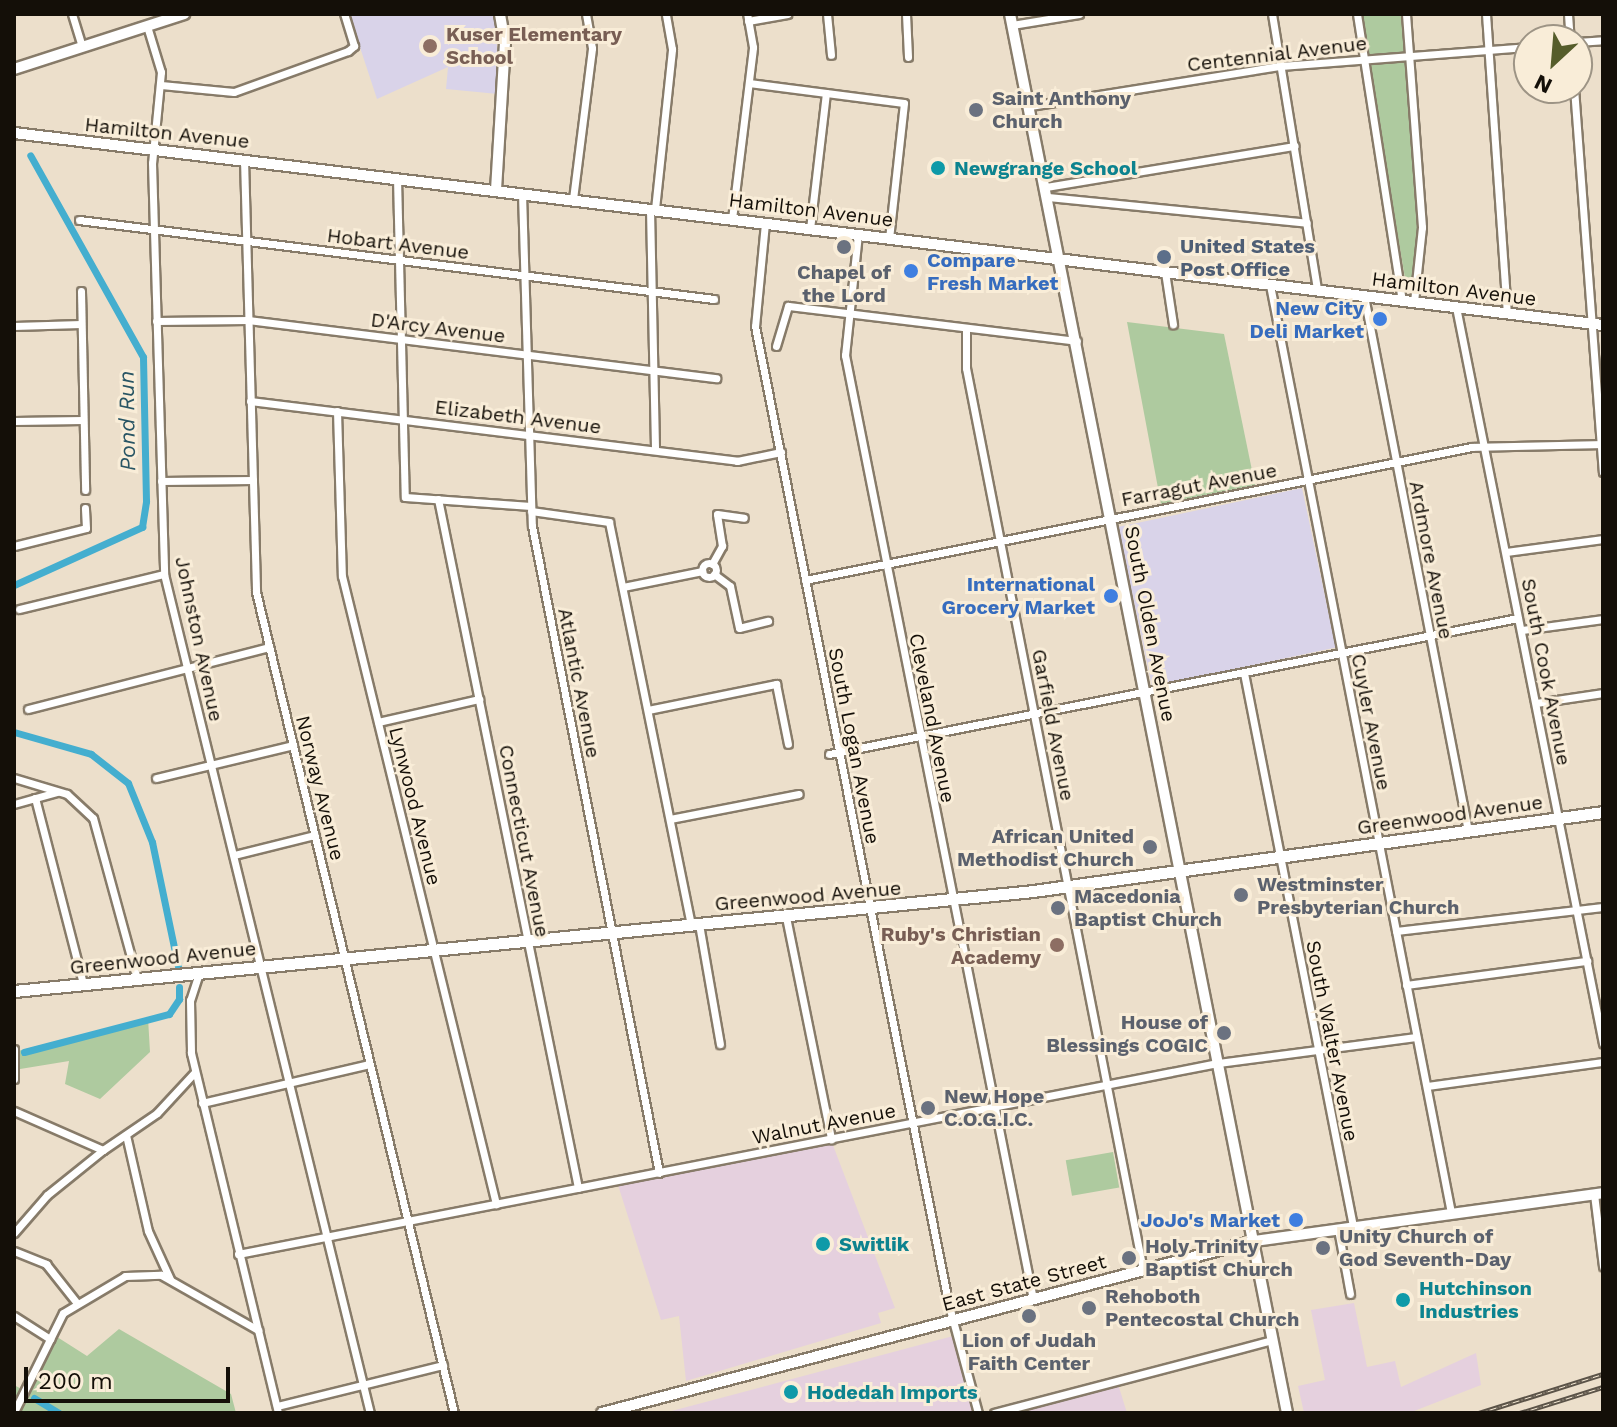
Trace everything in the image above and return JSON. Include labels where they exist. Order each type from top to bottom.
[{"type":"main road","points":[[14,69],[184,14]]},
{"type":"main road","points":[[496,190],[505,43],[500,14]]},
{"type":"main road","name":"South Olden Avenue","points":[[1011,20],[1287,1413]]},
{"type":"main road","name":"Hamilton Avenue","points":[[14,133],[397,177],[1598,325]]},
{"type":"main road","name":"Greenwood Avenue","points":[[14,991],[1068,887],[1603,812]]},
{"type":"main road","name":"East State Street","points":[[602,1413],[1254,1241],[1598,1194]]},
{"type":"street","points":[[72,14],[82,46]]},
{"type":"street","points":[[161,85],[234,92],[354,46],[344,14]]},
{"type":"street","points":[[573,199],[592,48],[586,14]]},
{"type":"street","points":[[655,450],[653,209],[672,49],[666,14]]},
{"type":"street","points":[[732,219],[753,47],[747,17],[787,14]]},
{"type":"street","points":[[827,14],[831,55]]},
{"type":"street","points":[[906,14],[908,57]]},
{"type":"street","points":[[1011,20],[1079,14]]},
{"type":"street","points":[[1272,14],[1317,290]]},
{"type":"street","points":[[1357,14],[1402,301]]},
{"type":"street","points":[[1406,14],[1422,227],[1414,302]]},
{"type":"street","points":[[1486,14],[1507,313]]},
{"type":"street","name":"Johnston Avenue","points":[[147,26],[161,85],[153,150],[164,574],[370,1413]]},
{"type":"street","name":"Centennial Avenue","points":[[1030,106],[1281,66],[1513,48]]},
{"type":"street","points":[[749,83],[904,103],[889,238]]},
{"type":"street","points":[[810,229],[826,93]]},
{"type":"street","points":[[1576,104],[1598,325],[1603,472]]},
{"type":"street","points":[[1047,192],[1079,181],[1295,146]]},
{"type":"street","name":"Norway Avenue","points":[[244,159],[256,592],[454,1413]]},
{"type":"street","points":[[397,177],[405,497],[531,508],[609,522],[720,1044]]},
{"type":"street","points":[[1075,197],[1079,181]]},
{"type":"street","points":[[1047,192],[1307,223]]},
{"type":"street","name":"Atlantic Avenue","points":[[522,193],[531,508],[659,1173]]},
{"type":"street","name":"Hobart Avenue","points":[[79,220],[714,299]]},
{"type":"street","name":"South Logan Avenue","points":[[765,223],[754,313],[952,1321],[978,1413]]},
{"type":"street","name":"Cleveland Avenue","points":[[858,234],[845,355],[1033,1299]]},
{"type":"street","points":[[1165,272],[1173,324]]},
{"type":"street","name":"Cuyler Avenue","points":[[1270,285],[1451,1213]]},
{"type":"street","points":[[81,291],[85,490]]},
{"type":"street","name":"Ardmore Avenue","points":[[1364,296],[1468,831]]},
{"type":"street","points":[[776,346],[783,311],[788,306],[1077,341]]},
{"type":"street","name":"South Cook Avenue","points":[[1456,307],[1603,1043]]},
{"type":"street","name":"D'Arcy Avenue","points":[[156,321],[248,320],[716,378]]},
{"type":"street","points":[[14,326],[81,324]]},
{"type":"street","name":"Garfield Avenue","points":[[966,328],[965,360],[1143,1270]]},
{"type":"street","name":"Elizabeth Avenue","points":[[250,401],[737,461],[781,452]]},
{"type":"street","name":"Lynwood Avenue","points":[[337,411],[342,576],[496,1204]]},
{"type":"street","points":[[14,421],[83,420]]},
{"type":"street","name":"Farragut Avenue","points":[[805,580],[1395,462],[1485,447],[1601,444]]},
{"type":"street","points":[[161,481],[253,480]]},
{"type":"street","name":"Connecticut Avenue","points":[[438,499],[578,1188]]},
{"type":"street","points":[[14,546],[86,528],[85,508]]},
{"type":"street","points":[[623,587],[702,571],[712,564],[722,546],[717,514],[744,518]]},
{"type":"street","points":[[1506,552],[1603,539]]},
{"type":"street","points":[[712,564],[714,574],[730,586],[739,628],[768,621]]},
{"type":"street","points":[[702,571],[707,577],[714,574]]},
{"type":"street","points":[[19,609],[31,610],[164,574]]},
{"type":"street","points":[[829,754],[1518,618]]},
{"type":"street","points":[[1522,630],[1603,619]]},
{"type":"street","points":[[28,709],[269,647]]},
{"type":"street","name":"South Walter Avenue","points":[[1244,673],[1353,1226]]},
{"type":"street","points":[[648,710],[776,684],[788,744]]},
{"type":"street","points":[[1536,703],[1603,693]]},
{"type":"street","points":[[378,722],[479,699]]},
{"type":"street","points":[[156,778],[293,745]]},
{"type":"street","points":[[14,778],[59,792],[81,803],[97,827],[137,979]]},
{"type":"street","points":[[14,804],[59,792]]},
{"type":"street","points":[[670,819],[799,794]]},
{"type":"street","points":[[35,798],[83,984]]},
{"type":"street","points":[[234,855],[315,835]]},
{"type":"street","points":[[1396,931],[1603,907]]},
{"type":"street","points":[[786,917],[831,1139]]},
{"type":"street","points":[[1406,985],[1587,961]]},
{"type":"street","points":[[199,973],[189,1015],[194,1073],[278,1410],[364,1384],[443,1365]]},
{"type":"street","points":[[1590,980],[1603,978]]},
{"type":"street","name":"Walnut Avenue","points":[[238,1254],[1218,1063],[1416,1037]]},
{"type":"street","points":[[14,1049],[14,1079]]},
{"type":"street","points":[[1427,1086],[1603,1062]]},
{"type":"street","points":[[202,1103],[370,1064]]},
{"type":"street","points":[[14,1233],[47,1195],[103,1150],[157,1113],[194,1073]]},
{"type":"street","points":[[14,1111],[103,1150]]},
{"type":"street","points":[[126,1135],[143,1216],[170,1279]]},
{"type":"street","points":[[1598,1194],[1603,1266]]},
{"type":"street","points":[[1338,1229],[1350,1294]]},
{"type":"street","points":[[14,1251],[39,1258],[76,1302]]},
{"type":"street","points":[[14,1412],[63,1313],[76,1302],[134,1273],[170,1279],[258,1330]]},
{"type":"street","points":[[14,1316],[50,1339]]},
{"type":"street","points":[[994,1413],[1273,1340]]},
{"type":"shaded area","name":"Kuser Elementary School","points":[[349,14],[496,14],[498,94],[446,89],[448,67],[377,99]]},
{"type":"shaded area","points":[[1302,488],[1336,647],[1152,687],[1118,527]]},
{"type":"shaded area","points":[[831,1140],[895,1308],[878,1313],[881,1323],[686,1381],[679,1316],[661,1320],[617,1182]]},
{"type":"shaded area","points":[[1354,1303],[1367,1367],[1395,1361],[1401,1387],[1476,1353],[1481,1385],[1409,1413],[1304,1413],[1298,1386],[1325,1380],[1311,1310]]},
{"type":"shaded area","points":[[957,1335],[978,1413],[664,1413]]},
{"type":"shaded area","points":[[1118,1384],[1127,1413],[1006,1413]]},
{"type":"green space","points":[[1360,14],[1402,14],[1420,233],[1414,279],[1405,278]]},
{"type":"green space","points":[[1127,322],[1224,334],[1255,485],[1161,504]]},
{"type":"green space","points":[[148,1018],[150,1052],[100,1099],[65,1084],[69,1061],[14,1070],[14,1052]]},
{"type":"green space","points":[[1113,1152],[1119,1187],[1072,1196],[1066,1160]]},
{"type":"green space","points":[[119,1329],[231,1394],[236,1413],[14,1412],[14,1385],[29,1393],[54,1335],[87,1356]]},
{"type":"waterway","name":"Pond Run","points":[[14,585],[142,527],[146,501],[143,357],[30,155]]},
{"type":"waterway","name":"Pond Run","points":[[14,732],[91,754],[128,783],[152,842],[178,966]]},
{"type":"waterway","points":[[24,1052],[169,1014],[179,999],[179,987]]},
{"type":"waterway","name":"Pond Run","points":[[34,1398],[59,1413]]},
{"type":"railway","points":[[1479,1413],[1603,1374]]},
{"type":"railway","points":[[1520,1413],[1603,1387]]},
{"type":"place","name":"Kuser Elementary School","points":[[430,46]]},
{"type":"place","name":"Saint Anthony Church","points":[[976,110]]},
{"type":"place","name":"Newgrange School","points":[[938,168]]},
{"type":"place","name":"Chapel of the Lord","points":[[844,247]]},
{"type":"place","name":"United States Post Office","points":[[1164,257]]},
{"type":"place","name":"Compare Fresh Market","points":[[911,271]]},
{"type":"place","name":"New City Deli Market","points":[[1380,319]]},
{"type":"place","name":"International Grocery Market","points":[[1111,596]]},
{"type":"place","name":"African United Methodist Church","points":[[1150,847]]},
{"type":"place","name":"Westminster Presbyterian Church","points":[[1241,895]]},
{"type":"place","name":"Macedonia Baptist Church","points":[[1058,908]]},
{"type":"place","name":"Ruby's Christian Academy","points":[[1057,945]]},
{"type":"place","name":"House of Blessings COGIC","points":[[1224,1033]]},
{"type":"place","name":"New Hope C.O.G.I.C.","points":[[928,1108]]},
{"type":"place","name":"JoJo's Market","points":[[1296,1220]]},
{"type":"place","name":"Switlik","points":[[823,1244]]},
{"type":"place","name":"Unity Church of God Seventh-Day","points":[[1323,1248]]},
{"type":"place","name":"Holy Trinity Baptist Church","points":[[1129,1258]]},
{"type":"place","name":"Hutchinson Industries","points":[[1403,1300]]},
{"type":"place","name":"Rehoboth Pentecostal Church","points":[[1089,1308]]},
{"type":"place","name":"Lion of Judah Faith Center","points":[[1029,1316]]},
{"type":"place","name":"Hodedah Imports","points":[[791,1392]]}]
